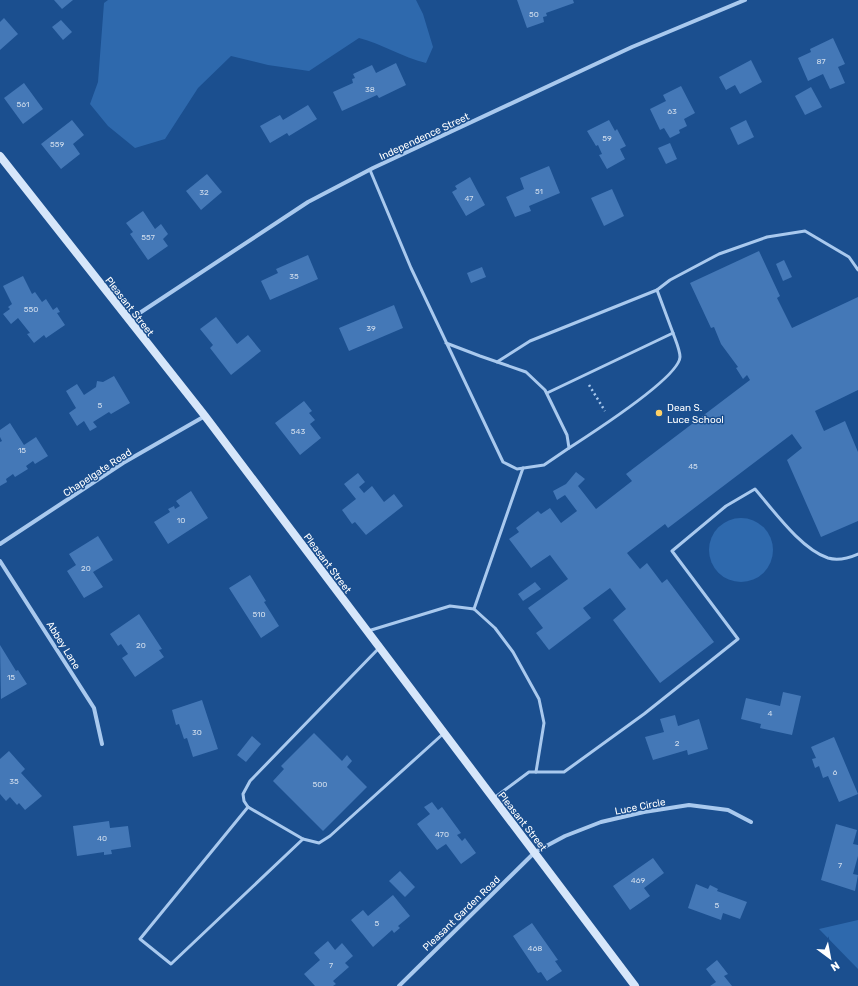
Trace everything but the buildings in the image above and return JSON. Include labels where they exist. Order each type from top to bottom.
[{"type":"main road","name":"Pleasant Street","points":[[0,156],[205,416],[493,799],[535,852],[634,986]]},
{"type":"street","name":"Independence Street","points":[[128,320],[308,202],[370,170],[632,47],[745,0]]},
{"type":"street","name":"Chapelgate Road","points":[[0,544],[123,464],[205,416]]},
{"type":"street","name":"Abbey Lane","points":[[0,561],[94,708],[102,744]]},
{"type":"street","name":"Luce Circle","points":[[535,852],[565,836],[601,822],[644,812],[689,805],[728,810],[751,822]]},
{"type":"street","name":"Pleasant Garden Road","points":[[399,986],[535,852]]},
{"type":"lane","points":[[370,170],[411,268],[503,462],[517,470],[544,465],[610,420],[657,385],[675,368],[680,356],[657,290]]},
{"type":"lane","points":[[497,362],[530,341],[657,290],[670,280],[718,254],[767,237],[805,231],[849,257],[858,270]]},
{"type":"lane","points":[[547,393],[673,333]]},
{"type":"lane","points":[[446,343],[526,372],[547,393],[567,435],[569,448]]},
{"type":"lane","points":[[474,609],[523,468]]},
{"type":"lane","points":[[493,799],[529,772],[564,772],[644,714],[738,639],[672,551],[726,506],[755,489],[813,551],[830,559],[846,559],[858,554]]},
{"type":"lane","points":[[368,631],[450,606],[474,609],[495,628],[513,652],[539,699],[544,723],[536,772]]},
{"type":"lane","points":[[380,647],[250,781],[242,794],[244,801],[248,806],[303,839],[319,843],[330,836],[444,734]]},
{"type":"lane","points":[[248,806],[140,939],[171,964],[303,839]]},
{"type":"path","points":[[583,375],[610,420]]},
{"type":"shaded area","points":[[108,0],[416,0],[423,14],[433,47],[426,63],[359,38],[309,71],[268,65],[231,56],[198,88],[165,139],[135,148],[108,126],[90,104],[98,82],[104,3]]},
{"type":"shaded area","points":[[741,518],[753,520],[764,527],[771,538],[773,550],[771,562],[764,573],[753,580],[741,582],[729,580],[718,573],[711,562],[709,550],[711,538],[718,527],[729,520]]},
{"type":"shaded area","points":[[858,920],[858,969],[819,929]]},
{"type":"place","name":"Dean S. Luce School","points":[[659,413]]}]
